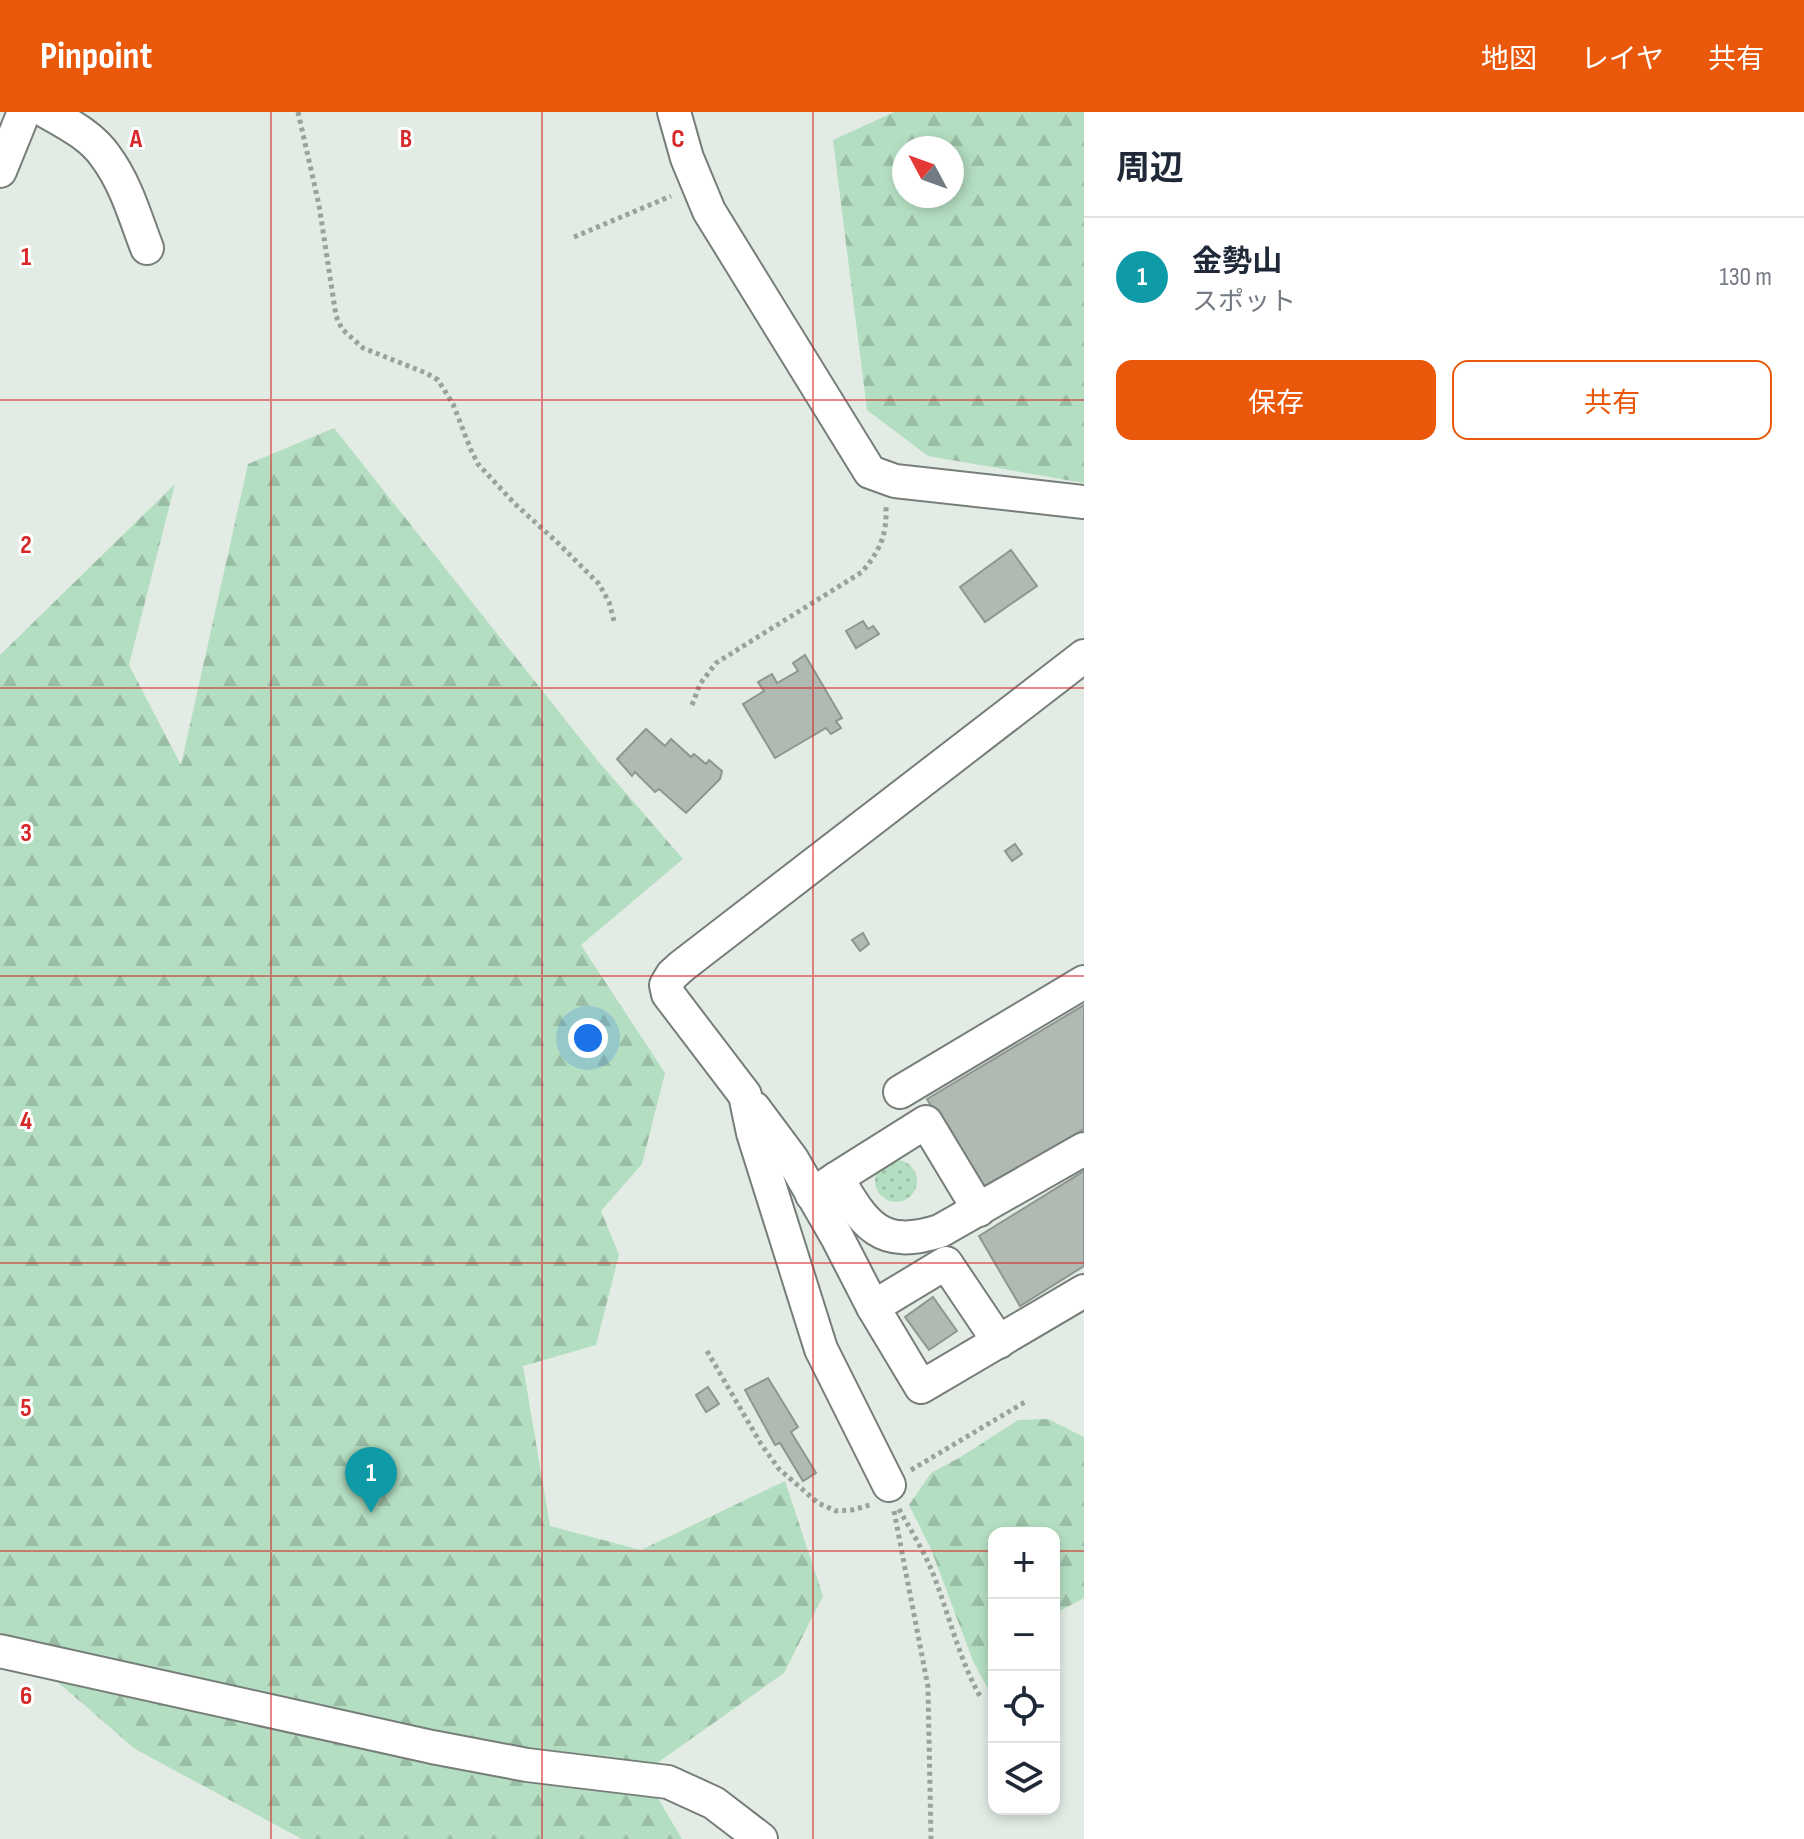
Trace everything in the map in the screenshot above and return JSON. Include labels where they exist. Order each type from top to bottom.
[{"type":"street","points":[[0,171],[24,112]]},
{"type":"street","points":[[47,112],[77,129],[105,155],[124,187],[147,248]]},
{"type":"street","points":[[674,112],[687,158],[709,211],[870,472],[895,481],[1084,502]]},
{"type":"street","points":[[1084,656],[672,975],[666,985],[668,994],[788,1153],[874,1228],[893,1236],[919,1238],[940,1231],[1084,1149]]},
{"type":"street","points":[[979,1210],[903,1090],[1084,982]]},
{"type":"street","points":[[745,1095],[753,1133],[821,1349],[890,1490]]},
{"type":"street","points":[[825,1186],[926,1122]]},
{"type":"street","points":[[825,1186],[873,1307],[921,1387],[1084,1291]]},
{"type":"street","points":[[873,1307],[946,1263],[999,1342]]},
{"type":"street","points":[[0,1651],[432,1747],[527,1765],[668,1782],[714,1803],[761,1839]]},
{"type":"path","points":[[298,112],[319,205],[336,316],[342,329],[363,348],[438,380],[453,404],[478,464],[599,584],[609,602],[614,621]]},
{"type":"path","points":[[574,237],[698,185]]},
{"type":"path","points":[[692,705],[700,684],[716,663],[862,572],[877,554],[887,520],[880,475]]},
{"type":"path","points":[[707,1351],[779,1469],[818,1503],[836,1511],[868,1506],[922,1462],[1025,1402]]},
{"type":"path","points":[[890,1490],[928,1562],[964,1664],[981,1698]]},
{"type":"path","points":[[890,1490],[928,1687],[931,1839]]},
{"type":"green space","points":[[894,112],[1084,112],[1084,483],[928,456],[867,410],[833,140]]},
{"type":"green space","points":[[334,428],[598,761],[683,859],[581,945],[665,1073],[642,1164],[601,1211],[619,1255],[596,1345],[523,1366],[550,1526],[641,1550],[785,1481],[823,1596],[784,1673],[643,1773],[682,1839],[302,1839],[135,1749],[0,1632],[0,655],[175,484],[129,665],[181,765],[248,464]]},
{"type":"green space","points":[[896,1160],[911,1166],[917,1181],[911,1196],[896,1202],[881,1196],[875,1181],[881,1166]]},
{"type":"green space","points":[[1048,1419],[1084,1437],[1084,1598],[1060,1611],[1060,1527],[988,1527],[988,1689],[973,1661],[931,1549],[909,1505],[931,1473],[1018,1420]]},
{"type":"building","points":[[1011,550],[1037,586],[985,622],[960,587]]},
{"type":"building","points":[[863,621],[868,629],[873,626],[879,634],[856,648],[846,631]]},
{"type":"building","points":[[805,655],[842,718],[836,721],[841,728],[831,734],[826,728],[775,758],[743,704],[764,691],[758,682],[772,674],[777,683],[798,671],[793,663]]},
{"type":"building","points":[[646,729],[665,746],[671,739],[691,757],[694,754],[706,764],[709,760],[722,771],[720,779],[686,813],[659,789],[655,792],[635,772],[632,776],[617,759]]},
{"type":"building","points":[[1015,844],[1022,854],[1012,861],[1005,851]]},
{"type":"building","points":[[863,933],[869,944],[860,951],[852,940]]},
{"type":"building","points":[[1084,1005],[1084,1129],[981,1190],[927,1099]]},
{"type":"building","points":[[1084,1171],[1084,1266],[1020,1306],[979,1236]]},
{"type":"building","points":[[933,1297],[957,1331],[929,1350],[905,1317]]},
{"type":"building","points":[[768,1378],[798,1427],[791,1432],[816,1473],[803,1481],[780,1443],[775,1445],[745,1390]]},
{"type":"building","points":[[708,1387],[719,1404],[706,1412],[696,1395]]},
{"type":"place","name":"金勢山","points":[[371,1513]]}]
